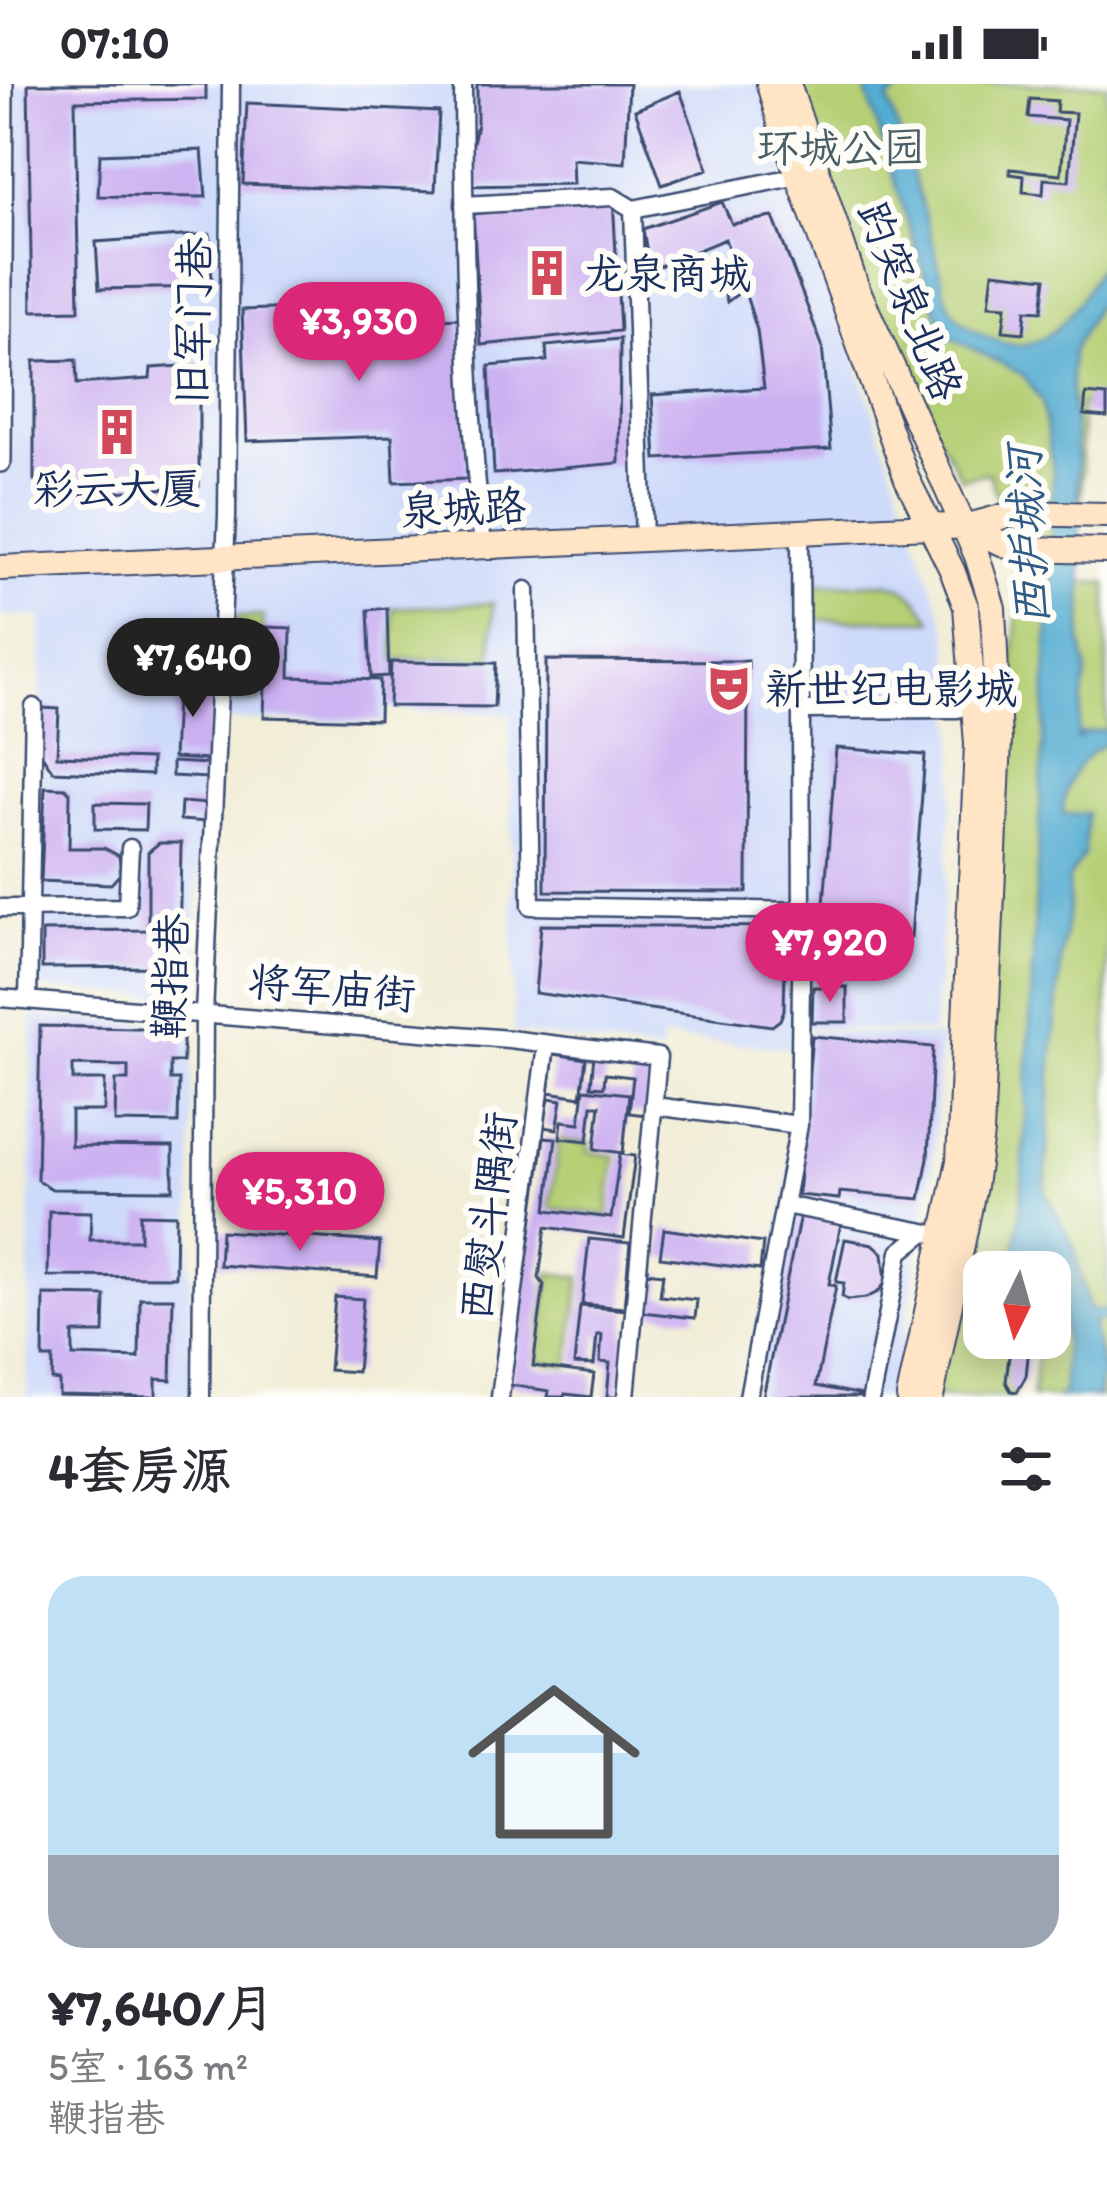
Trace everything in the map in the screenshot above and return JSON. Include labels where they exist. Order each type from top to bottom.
[{"type":"main road","name":"趵突泉北路","points":[[769,84],[907,479],[966,607],[977,744],[959,1161],[934,1234],[909,1397]]},
{"type":"main road","name":"趵突泉北路","points":[[788,84],[856,286],[977,556],[993,608],[999,741],[981,1134],[931,1397]]},
{"type":"main road","points":[[964,527],[1016,513],[1107,515]]},
{"type":"main road","name":"泉城路","points":[[0,568],[964,527]]},
{"type":"main road","points":[[964,527],[1016,549],[1107,551]]},
{"type":"street","points":[[0,461],[2,84]]},
{"type":"street","name":"旧军门巷","points":[[226,558],[231,84]]},
{"type":"street","points":[[463,84],[472,394],[484,547]]},
{"type":"street","points":[[464,205],[613,196],[633,209],[799,176]]},
{"type":"street","points":[[633,209],[644,539]]},
{"type":"street","points":[[748,1397],[799,1125],[800,532]]},
{"type":"street","name":"鞭指巷","points":[[201,1397],[204,1014],[226,558]]},
{"type":"street","points":[[526,590],[531,906],[802,911]]},
{"type":"street","points":[[28,1000],[34,707]]},
{"type":"street","points":[[800,710],[958,709]]},
{"type":"street","points":[[0,908],[127,907],[130,848]]},
{"type":"street","name":"将军庙街","points":[[0,998],[509,1039],[658,1058],[654,1106]]},
{"type":"street","name":"西熨斗隅街","points":[[500,1397],[547,1045]]},
{"type":"street","points":[[626,1397],[654,1106],[799,1125]]},
{"type":"street","points":[[784,1205],[934,1234]]},
{"type":"street","points":[[871,1397],[900,1252],[934,1234]]},
{"type":"shaded area","points":[[0,84],[761,84],[948,632],[956,757],[933,1032],[797,1027],[796,1048],[663,1038],[660,1053],[514,1032],[510,714],[386,709],[385,723],[223,720],[215,611],[192,999],[40,988],[41,616],[0,616]]},
{"type":"shaded area","points":[[32,1015],[192,1025],[190,1397],[27,1397]]},
{"type":"shaded area","points":[[808,1031],[941,1037],[933,1167],[894,1397],[756,1397]]},
{"type":"green space","name":"环城公园","points":[[776,84],[1107,84],[1107,404],[1081,405],[1082,476],[1070,701],[1058,798],[1062,950],[1063,802],[1075,769],[1087,669],[1081,642],[1082,582],[1107,583],[1107,1397],[1097,1397],[1092,1321],[1074,1248],[1045,1192],[1051,1079],[1029,1251],[963,1251],[963,1359],[1018,1359],[1014,1397],[936,1397],[1022,575],[989,473],[961,478],[799,176]]},
{"type":"green space","points":[[887,583],[913,596],[932,620],[810,620],[809,585]]},
{"type":"green space","points":[[493,603],[492,658],[394,659],[393,608]]},
{"type":"green space","points":[[263,616],[260,701],[229,701],[233,617]]},
{"type":"green space","points":[[559,1140],[590,1143],[589,1152],[615,1156],[608,1215],[550,1208]]},
{"type":"green space","points":[[550,1273],[581,1277],[568,1366],[538,1361]]},
{"type":"green space","points":[[1037,1359],[1064,1359],[1064,1389],[1059,1397],[1032,1397]]},
{"type":"water","points":[[864,84],[885,88],[910,84],[888,100],[947,297],[953,311],[970,327],[1012,345],[1048,335],[1076,306],[1107,252],[1107,286],[1072,352],[1071,388],[1081,642],[1087,669],[1077,739],[1080,734],[1107,730],[1107,743],[1074,772],[1064,802],[1063,814],[1087,814],[1084,855],[1068,879],[1045,1191],[1074,1248],[1089,1310],[1107,1311],[1107,1320],[1092,1322],[1103,1372],[1097,1397],[1059,1397],[1064,1388],[1064,1359],[1071,1359],[1071,1251],[1015,1251],[1021,1208],[1053,470],[1042,402],[1023,375],[943,333]]},
{"type":"building","points":[[28,84],[206,84],[206,99],[75,101],[79,310],[32,311]]},
{"type":"building","points":[[477,84],[629,84],[625,163],[572,159],[573,184],[464,186],[477,124]]},
{"type":"building","points":[[680,91],[708,169],[662,185],[635,110]]},
{"type":"building","points":[[1030,99],[1057,101],[1056,112],[1075,113],[1069,181],[1044,179],[1043,194],[1023,192],[1024,176],[1010,174],[1010,169],[1061,174],[1066,120],[1028,117]]},
{"type":"building","points":[[247,103],[439,112],[435,191],[243,184]]},
{"type":"building","points":[[202,150],[206,197],[98,196],[100,154]]},
{"type":"building","name":"龙泉商城","points":[[613,197],[620,331],[481,345],[473,214]]},
{"type":"building","points":[[722,202],[732,224],[773,217],[822,345],[831,449],[656,459],[652,395],[764,388],[757,330],[744,289],[727,302],[720,278],[735,268],[725,239],[650,270],[643,229]]},
{"type":"building","points":[[210,234],[212,287],[99,289],[96,242]]},
{"type":"building","points":[[993,272],[1046,278],[1042,311],[1026,310],[1024,333],[1003,331],[1006,306],[989,305]]},
{"type":"building","points":[[351,306],[359,322],[461,318],[467,479],[394,482],[392,436],[247,441],[242,310]]},
{"type":"building","points":[[620,339],[619,463],[494,474],[489,366],[547,361],[546,346]]},
{"type":"building","name":"彩云大厦","points":[[76,360],[77,384],[150,379],[151,368],[199,365],[199,486],[54,496],[34,480],[34,361]]},
{"type":"building","points":[[1086,394],[1107,396],[1107,417],[1084,415]]},
{"type":"building","points":[[387,608],[389,676],[371,677],[368,610]]},
{"type":"building","points":[[267,627],[291,628],[290,677],[380,680],[379,720],[264,717]]},
{"type":"building","points":[[546,660],[748,661],[747,892],[545,891]]},
{"type":"building","points":[[391,662],[496,663],[494,707],[389,706]]},
{"type":"building","points":[[177,680],[214,683],[209,760],[173,758]]},
{"type":"building","points":[[41,708],[59,709],[57,756],[151,759],[151,775],[53,771],[40,752]]},
{"type":"building","points":[[836,748],[925,755],[911,937],[822,930]]},
{"type":"building","points":[[172,762],[209,764],[208,778],[172,776]]},
{"type":"building","points":[[45,787],[65,788],[70,793],[69,848],[104,848],[119,856],[121,873],[111,884],[41,881]]},
{"type":"building","points":[[181,802],[209,804],[208,822],[180,820]]},
{"type":"building","points":[[95,803],[146,804],[145,830],[95,829]]},
{"type":"building","points":[[159,843],[181,843],[179,959],[174,967],[42,968],[42,931],[148,930],[148,852]]},
{"type":"building","points":[[541,925],[779,927],[786,934],[784,1010],[772,1026],[535,993]]},
{"type":"building","points":[[813,987],[847,987],[847,1022],[812,1022]]},
{"type":"building","points":[[40,1026],[183,1029],[183,1062],[170,1062],[170,1080],[179,1080],[178,1123],[115,1122],[116,1080],[128,1080],[128,1066],[73,1065],[73,1080],[105,1080],[104,1111],[71,1111],[71,1146],[173,1147],[173,1190],[52,1189],[37,1180]]},
{"type":"building","points":[[812,1036],[933,1047],[928,1158],[920,1199],[840,1192],[839,1199],[798,1195]]},
{"type":"building","points":[[554,1054],[586,1059],[581,1097],[549,1092]]},
{"type":"building","points":[[594,1055],[652,1061],[647,1115],[629,1113],[633,1077],[605,1074],[604,1087],[591,1086]]},
{"type":"building","points":[[584,1089],[629,1094],[623,1153],[595,1149],[600,1105],[592,1105],[588,1141],[560,1138],[562,1121],[580,1123]]},
{"type":"building","points":[[549,1098],[562,1100],[557,1129],[544,1127]]},
{"type":"building","points":[[544,1137],[556,1138],[547,1210],[611,1218],[620,1154],[635,1156],[624,1238],[546,1227],[533,1366],[594,1374],[591,1397],[548,1397],[549,1391],[510,1385]]},
{"type":"building","points":[[49,1211],[91,1212],[90,1240],[140,1240],[140,1214],[176,1215],[175,1277],[48,1276]]},
{"type":"building","points":[[800,1215],[841,1223],[829,1284],[836,1286],[816,1386],[862,1397],[763,1397]]},
{"type":"building","points":[[664,1229],[763,1243],[760,1270],[660,1257]]},
{"type":"building","points":[[221,1231],[380,1242],[377,1277],[219,1265]]},
{"type":"building","points":[[589,1239],[630,1243],[624,1308],[582,1304]]},
{"type":"building","points":[[845,1239],[873,1244],[883,1253],[886,1282],[866,1298],[842,1297],[844,1283],[836,1282]]},
{"type":"building","points":[[646,1272],[663,1274],[660,1296],[697,1300],[695,1318],[642,1312]]},
{"type":"building","points":[[44,1295],[105,1296],[104,1333],[73,1333],[73,1356],[139,1358],[140,1298],[173,1298],[171,1380],[156,1379],[156,1397],[59,1395],[59,1381],[52,1380],[53,1358],[43,1358]]},
{"type":"building","points":[[335,1297],[363,1299],[357,1372],[329,1370]]},
{"type":"building","points":[[580,1306],[628,1310],[619,1397],[607,1397],[610,1363],[600,1362],[602,1335],[597,1335],[594,1365],[574,1364]]},
{"type":"building","points":[[1009,1359],[1028,1359],[1017,1392],[1006,1382]]},
{"type":"place","name":"龙泉商城","points":[[547,273]]},
{"type":"place","name":"彩云大厦","points":[[117,432]]},
{"type":"place","name":"新世纪电影城","points":[[729,688]]},
{"type":"water label","name":"西护城河","points":[[1027,536]]}]
